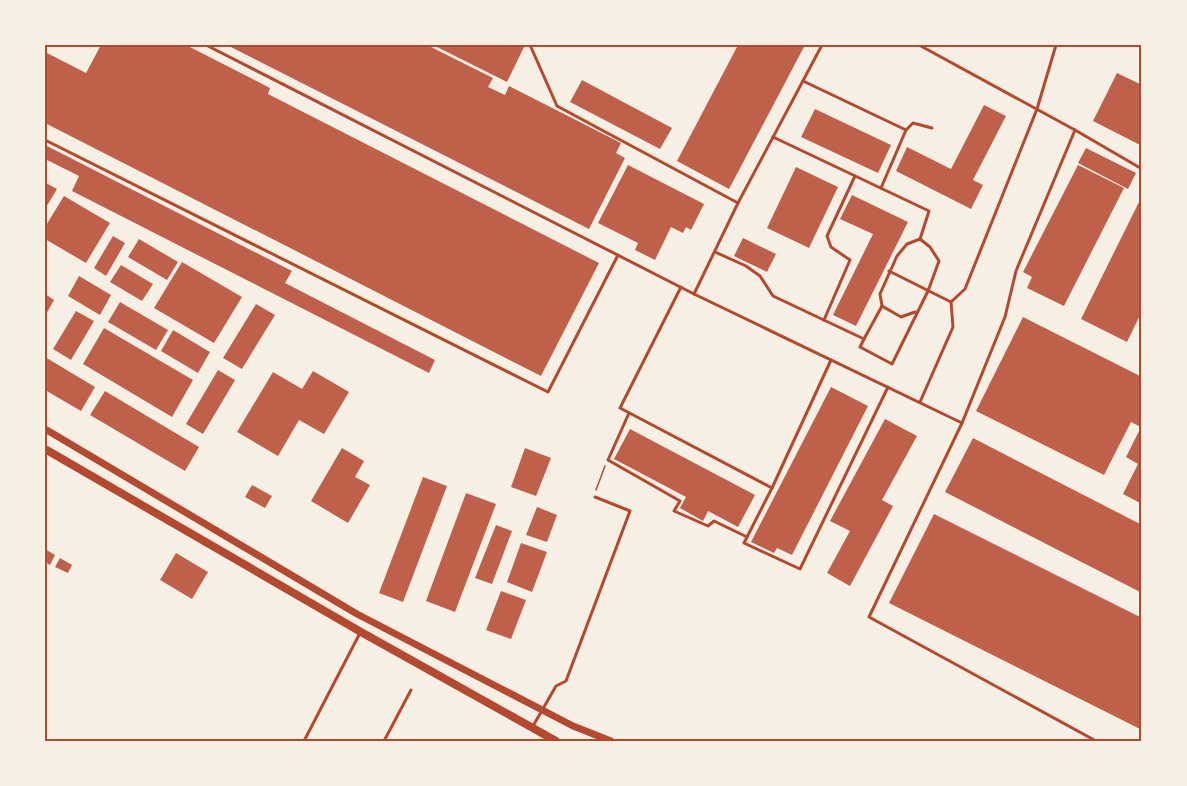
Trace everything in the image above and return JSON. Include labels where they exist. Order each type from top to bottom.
[{"type":"main road","points":[[45,449],[361,632],[556,741]]},
{"type":"street","points":[[45,429],[357,614],[573,726],[611,741]]},
{"type":"lane","points":[[206,45],[694,294],[962,423]]},
{"type":"lane","points":[[530,45],[557,106],[738,203]]},
{"type":"lane","points":[[694,294],[738,203],[822,45]]},
{"type":"lane","points":[[919,45],[1142,169]]},
{"type":"lane","points":[[920,402],[953,327],[951,303],[965,289],[1036,110],[1056,45]]},
{"type":"lane","points":[[803,81],[906,130]]},
{"type":"lane","points":[[880,188],[906,130],[913,123],[932,128]]},
{"type":"lane","points":[[1075,130],[1016,271],[1005,318],[962,423],[869,617],[1096,741]]},
{"type":"lane","points":[[773,137],[929,211],[920,239]]},
{"type":"lane","points":[[45,140],[548,392],[618,255]]},
{"type":"lane","points":[[824,320],[850,260],[831,247],[826,236],[855,176]]},
{"type":"lane","points":[[920,239],[930,247],[939,261],[928,291],[892,364],[860,347],[882,306],[880,294],[897,256],[907,244],[920,239]]},
{"type":"lane","points":[[715,252],[746,266],[760,276],[773,296],[864,339]]},
{"type":"lane","points":[[889,271],[951,303]]},
{"type":"lane","points":[[681,287],[620,408],[772,488]]},
{"type":"lane","points":[[882,306],[901,317],[917,311]]},
{"type":"lane","points":[[831,360],[744,543],[800,569],[888,387]]},
{"type":"lane","points":[[629,413],[608,460],[680,501],[674,511],[708,526],[714,521],[747,537]]},
{"type":"lane","points":[[532,727],[556,686],[566,681],[630,511],[595,497]]},
{"type":"lane","points":[[304,741],[361,632]]},
{"type":"lane","points":[[384,741],[411,690]]},
{"type":"path","points":[[596,492],[608,460]]},
{"type":"building","points":[[101,45],[186,45],[270,88],[268,94],[599,263],[541,376],[45,123],[45,52],[86,73]]},
{"type":"building","points":[[227,45],[427,45],[493,78],[488,87],[505,95],[509,86],[621,143],[616,153],[625,158],[589,229]]},
{"type":"building","points":[[433,45],[520,45],[524,47],[507,82]]},
{"type":"building","points":[[738,45],[805,45],[729,189],[677,161]]},
{"type":"building","points":[[1117,73],[1142,85],[1142,146],[1093,121]]},
{"type":"building","points":[[582,80],[672,128],[660,149],[570,102]]},
{"type":"building","points":[[984,105],[1006,116],[973,180],[983,185],[971,209],[896,171],[907,147],[951,169]]},
{"type":"building","points":[[815,109],[891,145],[878,173],[801,137]]},
{"type":"building","points":[[45,145],[292,271],[285,283],[435,360],[429,373],[72,191],[79,176],[45,159]]},
{"type":"building","points":[[1086,148],[1136,173],[1128,189],[1078,163]]},
{"type":"building","points":[[628,165],[704,204],[691,230],[686,227],[683,233],[671,227],[655,260],[635,250],[638,243],[598,223]]},
{"type":"building","points":[[1078,165],[1124,188],[1064,306],[1027,288],[1032,277],[1023,272]]},
{"type":"building","points":[[796,167],[838,187],[809,248],[767,228]]},
{"type":"building","points":[[46,183],[57,189],[45,209],[45,185]]},
{"type":"building","points":[[852,195],[908,222],[856,326],[833,315],[873,234],[840,219]]},
{"type":"building","points":[[64,196],[110,223],[86,263],[45,239],[45,227]]},
{"type":"building","points":[[1139,202],[1142,203],[1142,311],[1127,342],[1081,319]]},
{"type":"building","points":[[113,236],[125,243],[106,276],[94,268]]},
{"type":"building","points":[[743,238],[776,254],[767,272],[734,256]]},
{"type":"building","points":[[139,239],[178,262],[167,280],[128,257]]},
{"type":"building","points":[[182,262],[242,297],[214,343],[154,308]]},
{"type":"building","points":[[121,265],[153,284],[142,301],[110,282]]},
{"type":"building","points":[[79,276],[111,295],[100,315],[68,296]]},
{"type":"building","points":[[45,294],[54,300],[45,316]]},
{"type":"building","points":[[120,302],[168,330],[156,350],[108,322]]},
{"type":"building","points":[[256,304],[275,315],[242,369],[223,358]]},
{"type":"building","points":[[76,311],[94,321],[71,360],[53,349]]},
{"type":"building","points":[[1023,317],[1142,377],[1142,504],[1123,494],[1138,464],[1126,457],[1141,427],[1131,422],[1104,475],[976,411]]},
{"type":"building","points":[[104,328],[193,380],[172,417],[83,364]]},
{"type":"building","points":[[173,330],[210,352],[198,373],[161,351]]},
{"type":"building","points":[[45,357],[95,387],[81,411],[45,390]]},
{"type":"building","points":[[218,370],[235,380],[203,434],[186,424]]},
{"type":"building","points":[[313,371],[349,392],[324,434],[299,420],[278,456],[237,432],[273,372],[302,389]]},
{"type":"building","points":[[831,387],[868,406],[792,555],[777,548],[774,553],[751,542]]},
{"type":"building","points":[[105,391],[199,447],[185,471],[90,415]]},
{"type":"building","points":[[885,419],[917,436],[882,500],[893,506],[850,586],[827,573],[850,531],[830,521]]},
{"type":"building","points":[[630,429],[755,495],[738,527],[708,511],[703,521],[680,508],[686,497],[614,459]]},
{"type":"building","points":[[973,438],[1142,525],[1142,593],[945,492]]},
{"type":"building","points":[[342,448],[364,461],[355,477],[370,485],[348,523],[311,501]]},
{"type":"building","points":[[525,448],[551,458],[536,496],[511,487]]},
{"type":"building","points":[[423,477],[447,486],[403,602],[379,593]]},
{"type":"building","points":[[252,485],[272,496],[265,508],[245,497]]},
{"type":"building","points":[[466,493],[496,504],[455,612],[426,601]]},
{"type":"building","points":[[537,507],[557,515],[547,542],[526,535]]},
{"type":"building","points":[[934,514],[1142,618],[1142,730],[889,603]]},
{"type":"building","points":[[496,525],[512,531],[492,584],[475,578]]},
{"type":"building","points":[[521,543],[547,552],[532,592],[507,582]]},
{"type":"building","points":[[45,549],[55,555],[50,565],[45,562]]},
{"type":"building","points":[[176,553],[208,572],[192,599],[160,580]]},
{"type":"building","points":[[60,558],[72,565],[68,573],[55,567]]},
{"type":"building","points":[[501,591],[526,600],[511,639],[486,630]]}]
